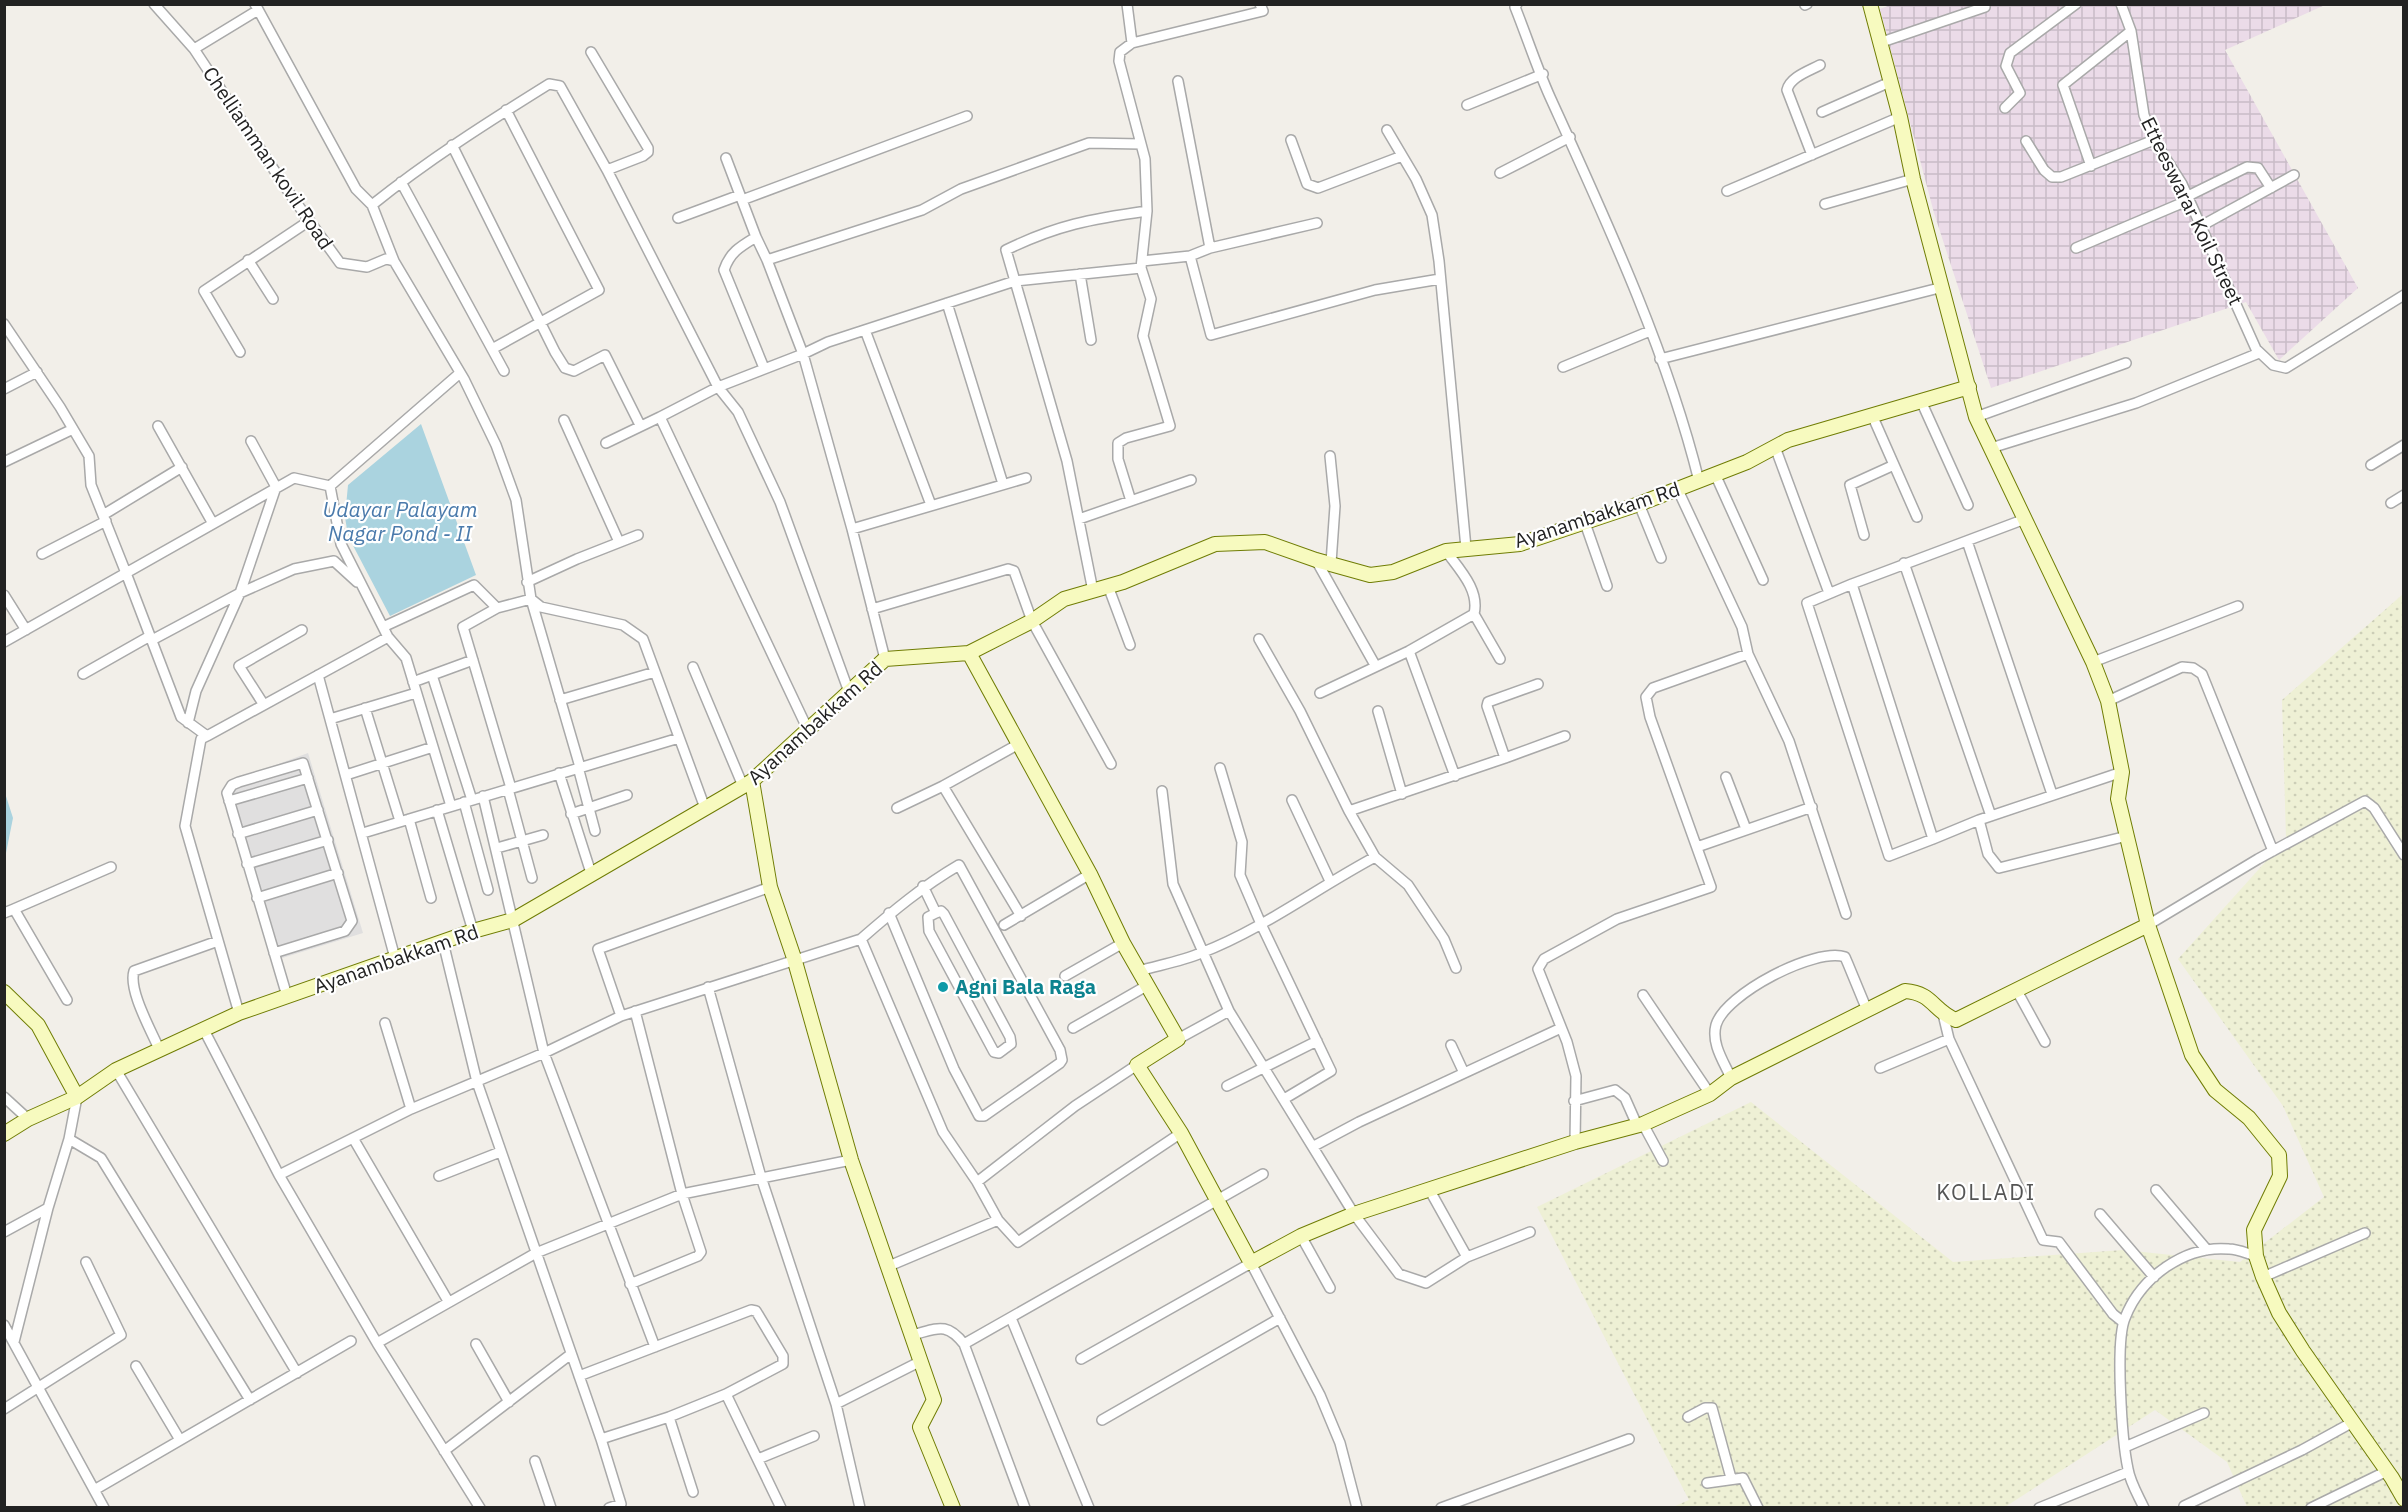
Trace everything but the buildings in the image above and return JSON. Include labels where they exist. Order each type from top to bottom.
[{"type":"street","name":"Chelliamman kovil Road","points":[[154,4],[194,49],[309,221],[340,263],[367,267],[386,259],[394,261]]},
{"type":"street","points":[[1127,4],[1132,43]]},
{"type":"street","points":[[1131,501],[1118,459],[1118,443],[1126,438],[1170,426],[1143,336],[1151,298],[1142,264],[1147,211],[1145,159],[1119,61],[1120,52],[1132,43],[1263,11],[1260,4]]},
{"type":"street","points":[[1517,4],[1515,8],[1549,94],[1587,174],[1650,331],[1699,480]]},
{"type":"street","points":[[1870,4],[1900,117],[1913,179],[1976,417],[2093,662],[2108,701],[2122,772],[2118,799],[2148,925],[2180,1023],[2202,1073],[2215,1090],[2249,1118],[2279,1155],[2280,1176],[2254,1230],[2256,1256],[2263,1277],[2285,1322],[2387,1471],[2403,1499]]},
{"type":"street","points":[[2005,108],[2020,93],[2006,66],[2010,53],[2076,4]]},
{"type":"street","name":"Etteeswarar Koil Street","points":[[2121,4],[2131,31],[2144,116],[2154,140],[2172,165],[2259,353]]},
{"type":"street","points":[[194,49],[257,7],[356,189],[372,205],[394,261],[460,373],[496,445],[516,500],[531,599],[595,831]]},
{"type":"street","points":[[1879,43],[1985,7]]},
{"type":"street","points":[[2091,166],[2063,85],[2071,76],[2131,31]]},
{"type":"street","points":[[591,52],[648,148],[648,153],[643,156],[607,170]]},
{"type":"street","points":[[1812,155],[1787,90],[1788,85],[1795,78],[1820,65]]},
{"type":"street","points":[[1467,105],[1542,74]]},
{"type":"street","points":[[1178,81],[1210,248]]},
{"type":"street","points":[[1822,112],[1890,82]]},
{"type":"street","points":[[372,205],[452,145],[506,110],[549,84],[560,86],[607,170],[718,387],[738,412],[780,502],[849,692]]},
{"type":"street","points":[[492,348],[599,290],[506,110]]},
{"type":"street","points":[[678,218],[741,198],[967,116]]},
{"type":"street","points":[[1727,191],[1900,117]]},
{"type":"street","points":[[1387,130],[1432,215],[1466,548]]},
{"type":"street","points":[[1500,173],[1570,137]]},
{"type":"street","points":[[1291,140],[1307,184],[1313,188],[1322,188],[1402,156]]},
{"type":"street","points":[[2026,141],[2044,170],[2052,177],[2061,177],[2154,140]]},
{"type":"street","points":[[767,260],[922,210],[961,189],[1089,143],[1141,144]]},
{"type":"street","points":[[452,145],[565,368],[574,371],[605,355],[640,425]]},
{"type":"street","points":[[726,158],[803,354],[852,529],[885,659]]},
{"type":"street","points":[[2076,248],[2188,198],[2247,167],[2258,168],[2271,188]]},
{"type":"street","points":[[2201,226],[2294,176]]},
{"type":"street","points":[[1825,204],[1913,179]]},
{"type":"street","points":[[401,182],[504,371]]},
{"type":"street","points":[[1093,591],[1067,461],[1006,250],[1035,236],[1074,222],[1147,211]]},
{"type":"street","points":[[240,352],[204,291],[309,221]]},
{"type":"street","points":[[606,442],[718,387],[764,368],[865,330],[1015,282],[1190,256],[1210,248],[1317,223]]},
{"type":"street","points":[[756,237],[732,253],[724,270],[764,368]]},
{"type":"street","points":[[1190,256],[1211,335],[1375,290],[1440,279]]},
{"type":"street","points":[[248,260],[273,299]]},
{"type":"street","points":[[1080,274],[1091,340]]},
{"type":"street","points":[[1660,359],[1943,287]]},
{"type":"street","points":[[1991,448],[2136,403],[2259,353],[2273,365],[2286,368],[2403,295]]},
{"type":"street","points":[[947,303],[1004,484]]},
{"type":"street","points":[[4,324],[89,456],[92,485],[181,717],[207,736]]},
{"type":"street","points":[[865,330],[931,505]]},
{"type":"street","points":[[1563,367],[1650,331]]},
{"type":"street","points":[[1976,417],[2126,363]]},
{"type":"street","points":[[4,389],[37,372]]},
{"type":"street","points":[[330,486],[460,373]]},
{"type":"street","name":"Ayanambakkam Rd","points":[[4,1134],[28,1119],[77,1097],[116,1070],[238,1013],[473,931],[513,920],[747,784],[885,659],[969,653],[1032,621],[1064,599],[1108,586],[1215,544],[1265,542],[1316,560],[1370,574],[1393,572],[1446,550],[1520,544],[1639,504],[1747,462],[1788,440],[1969,387]]},
{"type":"street","points":[[1921,401],[1968,505]]},
{"type":"street","points":[[1872,416],[1917,517]]},
{"type":"street","points":[[660,417],[808,730]]},
{"type":"street","points":[[564,420],[619,542]]},
{"type":"street","points":[[158,426],[212,522]]},
{"type":"street","points":[[4,462],[73,429]]},
{"type":"street","points":[[189,723],[196,691],[240,593],[276,487],[251,441]]},
{"type":"street","points":[[2371,465],[2403,446]]},
{"type":"street","points":[[1775,447],[1830,593]]},
{"type":"street","points":[[1330,456],[1335,506],[1331,563]]},
{"type":"street","points":[[1864,535],[1850,485],[1894,465]]},
{"type":"street","points":[[42,554],[105,518],[182,467]]},
{"type":"street","points":[[1715,474],[1763,580]]},
{"type":"street","points":[[4,642],[212,522],[294,478],[330,486]]},
{"type":"street","points":[[852,529],[1026,478]]},
{"type":"street","points":[[1079,519],[1191,480]]},
{"type":"street","points":[[330,486],[341,544],[388,637],[406,658],[451,806]]},
{"type":"street","points":[[1677,488],[1742,627],[1748,654],[1789,741],[1846,914]]},
{"type":"street","points":[[2391,503],[2403,495]]},
{"type":"street","points":[[1639,504],[1661,558]]},
{"type":"street","points":[[2025,519],[1904,563],[1807,603],[1889,856],[1979,820],[2122,772]]},
{"type":"street","points":[[1585,523],[1607,586]]},
{"type":"street","points":[[528,582],[638,535]]},
{"type":"street","points":[[1967,542],[2052,794]]},
{"type":"street","points":[[1446,550],[1473,589],[1476,606],[1474,614],[1500,659]]},
{"type":"street","points":[[1316,560],[1375,665]]},
{"type":"street","points":[[83,674],[240,593],[294,569],[334,561],[362,586]]},
{"type":"street","points":[[1904,563],[1991,816]]},
{"type":"street","points":[[872,609],[1008,569],[1014,571],[1018,575],[1032,621],[1111,764]]},
{"type":"street","points":[[1852,584],[1933,838]]},
{"type":"street","points":[[383,627],[474,585],[497,608]]},
{"type":"street","points":[[1108,586],[1130,645]]},
{"type":"street","points":[[4,595],[26,630]]},
{"type":"street","points":[[531,599],[497,608],[463,627],[532,878]]},
{"type":"street","points":[[531,599],[540,607],[623,625],[643,639],[705,808]]},
{"type":"street","points":[[2093,662],[2238,606]]},
{"type":"street","points":[[1320,693],[1375,665],[1409,651],[1474,614]]},
{"type":"street","points":[[264,705],[239,666],[302,630]]},
{"type":"street","points":[[238,1013],[185,826],[201,739],[388,637]]},
{"type":"street","points":[[1259,639],[1300,711],[1349,812],[1375,857],[1408,885],[1444,939],[1456,968]]},
{"type":"street","points":[[1409,651],[1455,776]]},
{"type":"street","points":[[969,653],[1017,745],[1090,874],[1123,943],[1178,1039]]},
{"type":"street","points":[[1575,1142],[1576,1076],[1561,1028],[1538,969],[1544,959],[1617,919],[1711,887],[1650,717],[1646,697],[1653,688],[1748,654]]},
{"type":"street","points":[[413,682],[473,660]]},
{"type":"street","points":[[693,667],[747,784],[770,887],[794,958],[851,1160],[934,1400],[920,1427],[953,1508]]},
{"type":"street","points":[[2108,701],[2182,668],[2193,668],[2202,674],[2273,851]]},
{"type":"street","points":[[560,700],[655,672]]},
{"type":"street","points":[[318,675],[396,958]]},
{"type":"street","points":[[432,675],[468,801],[488,890]]},
{"type":"street","points":[[1505,758],[1486,706],[1488,702],[1538,684]]},
{"type":"street","points":[[330,719],[416,693]]},
{"type":"street","points":[[365,708],[431,898]]},
{"type":"street","points":[[1378,711],[1402,794]]},
{"type":"street","points":[[1349,812],[1565,736]]},
{"type":"street","points":[[363,833],[679,738]]},
{"type":"street","points":[[897,808],[1017,745]]},
{"type":"street","points":[[346,775],[433,747]]},
{"type":"street","points":[[274,953],[351,926],[349,909],[303,763],[232,785],[227,793],[238,834],[287,996]]},
{"type":"street","points":[[1220,768],[1242,842],[1240,875],[1331,1071],[1284,1099]]},
{"type":"street","points":[[559,773],[591,873]]},
{"type":"street","points":[[1726,777],[1746,829]]},
{"type":"street","points":[[229,801],[308,778]]},
{"type":"street","points":[[942,786],[1021,916]]},
{"type":"street","points":[[1162,791],[1173,884],[1201,953],[1229,1011],[1354,1214],[1399,1274],[1425,1283],[1467,1257],[1530,1232]]},
{"type":"street","points":[[571,814],[627,795]]},
{"type":"street","points":[[483,796],[544,1053],[606,1223],[655,1347]]},
{"type":"street","points":[[1292,800],[1329,881]]},
{"type":"street","points":[[1943,1014],[1956,1020],[2148,925],[2273,851],[2365,801],[2374,808],[2403,855]]},
{"type":"street","points":[[1697,847],[1812,807]]},
{"type":"street","points":[[238,834],[318,810]]},
{"type":"street","points":[[437,810],[473,931]]},
{"type":"street","points":[[1979,820],[1988,854],[1999,868],[2127,836]]},
{"type":"street","points":[[497,848],[543,836]]},
{"type":"street","points":[[247,864],[328,840]]},
{"type":"street","points":[[1139,971],[1201,953],[1261,924],[1329,881],[1375,857]]},
{"type":"street","points":[[279,1174],[411,1109],[544,1053],[621,1016],[794,958],[861,939],[889,913],[923,886],[959,865],[1060,1050],[1062,1060],[1060,1063],[984,1116],[975,1113],[954,1069],[889,913]]},
{"type":"street","points":[[67,1000],[9,911],[111,867]]},
{"type":"street","points":[[257,898],[338,873]]},
{"type":"street","points":[[1004,925],[1090,874]]},
{"type":"street","points":[[923,886],[936,913]]},
{"type":"street","points":[[621,1016],[598,949],[770,887]]},
{"type":"street","points":[[940,911],[944,914],[1010,1037],[1011,1044],[999,1053],[994,1052],[928,931],[928,917],[936,913],[940,911]]},
{"type":"street","points":[[861,939],[943,1132],[977,1182],[998,1220],[1018,1242],[1181,1133]]},
{"type":"street","points":[[159,1048],[136,996],[132,977],[134,971],[218,941]]},
{"type":"street","points":[[443,942],[477,1082],[601,1439],[621,1504],[609,1508]]},
{"type":"street","points":[[1065,976],[1123,943]]},
{"type":"street","points":[[1731,1078],[1718,1050],[1715,1027],[1731,1002],[1756,985],[1791,968],[1828,955],[1839,955],[1845,957],[1867,1010]]},
{"type":"street","points":[[1073,1028],[1148,986]]},
{"type":"street","points":[[708,987],[760,1177],[836,1404],[860,1508]]},
{"type":"street","points":[[2016,989],[2045,1042]]},
{"type":"street","points":[[1081,1359],[1301,1236],[1354,1214],[1575,1142],[1640,1125],[1710,1094],[1731,1078],[1905,991],[1918,992],[1932,1000],[1943,1014],[1949,1039],[2043,1240],[2059,1242],[2113,1314],[2123,1322]]},
{"type":"street","points":[[4,992],[38,1025],[77,1097],[69,1139],[48,1208],[14,1342]]},
{"type":"street","points":[[1643,995],[1710,1094]]},
{"type":"street","points":[[630,1284],[700,1254],[682,1194],[635,1011]]},
{"type":"street","points":[[977,1182],[1075,1106],[1178,1039],[1229,1011]]},
{"type":"street","points":[[385,1023],[411,1109]]},
{"type":"street","points":[[1314,1146],[1359,1122],[1561,1028]]},
{"type":"street","points":[[204,1030],[279,1174],[377,1343],[480,1508]]},
{"type":"street","points":[[1880,1068],[1949,1039]]},
{"type":"street","points":[[1227,1086],[1317,1041]]},
{"type":"street","points":[[1451,1045],[1464,1072]]},
{"type":"street","points":[[1137,1065],[1181,1133],[1316,1386],[1340,1443],[1357,1508]]},
{"type":"street","points":[[116,1070],[297,1373]]},
{"type":"street","points":[[1574,1101],[1616,1090],[1625,1098],[1663,1161]]},
{"type":"street","points":[[4,1096],[28,1119]]},
{"type":"street","points":[[353,1138],[448,1301]]},
{"type":"street","points":[[69,1139],[101,1158],[250,1400]]},
{"type":"street","points":[[439,1176],[500,1152]]},
{"type":"street","points":[[377,1343],[536,1253],[606,1223],[682,1194],[851,1160]]},
{"type":"street","points":[[964,1344],[1263,1174]]},
{"type":"street","points":[[1428,1190],[1467,1257]]},
{"type":"street","points":[[2156,1190],[2207,1250]]},
{"type":"street","points":[[4,1232],[48,1208]]},
{"type":"street","points":[[2100,1214],[2154,1277]]},
{"type":"street","points":[[889,1266],[998,1220]]},
{"type":"street","points":[[2263,1277],[2365,1233]]},
{"type":"street","points":[[1301,1236],[1329,1287]]},
{"type":"street","points":[[2144,1508],[2128,1472],[2125,1447],[2119,1352],[2123,1322],[2134,1301],[2154,1277],[2175,1260],[2207,1250],[2230,1248],[2256,1256]]},
{"type":"street","points":[[4,1409],[121,1335],[86,1262]]},
{"type":"street","points":[[579,1376],[751,1310],[756,1311],[783,1356],[783,1364],[726,1394],[669,1417],[601,1439]]},
{"type":"street","points":[[1011,1318],[1089,1508]]},
{"type":"street","points":[[1102,1420],[1280,1318]]},
{"type":"street","points":[[4,1325],[104,1508]]},
{"type":"street","points":[[912,1335],[943,1328],[954,1331],[964,1344],[1025,1508]]},
{"type":"street","points":[[96,1490],[351,1341]]},
{"type":"street","points":[[476,1344],[509,1401]]},
{"type":"street","points":[[444,1451],[571,1354]]},
{"type":"street","points":[[836,1404],[921,1361]]},
{"type":"street","points":[[136,1366],[180,1440]]},
{"type":"street","points":[[726,1394],[781,1508]]},
{"type":"street","points":[[1688,1417],[1705,1408],[1712,1408],[1731,1478]]},
{"type":"street","points":[[2125,1447],[2204,1413]]},
{"type":"street","points":[[669,1417],[693,1492]]},
{"type":"street","points":[[2184,1506],[2302,1450],[2353,1422]]},
{"type":"street","points":[[758,1459],[814,1436]]},
{"type":"street","points":[[1441,1508],[1629,1439]]},
{"type":"street","points":[[535,1461],[551,1508]]},
{"type":"street","points":[[2311,1508],[2387,1471]]},
{"type":"street","points":[[2039,1508],[2128,1472]]},
{"type":"street","points":[[1707,1483],[1743,1478],[1758,1508]]},
{"type":"street","points":[[2062,1498],[2067,1508]]},
{"type":"shaded area","points":[[1893,4],[2325,5],[2225,50],[2358,288],[2279,360],[2246,302],[1991,388],[1934,213],[1880,9]]},
{"type":"shaded area","points":[[308,753],[363,933],[279,959],[227,783]]},
{"type":"green space","points":[[2403,594],[2403,1507],[2247,1507],[2227,1462],[2155,1410],[2005,1507],[1673,1507],[1689,1500],[1537,1207],[1751,1102],[1953,1262],[2123,1250],[2240,1262],[2324,1197],[2283,1106],[2178,959],[2286,839],[2282,700]]},
{"type":"water","name":"Udayar Palayam Nagar Pond - II","points":[[421,424],[476,575],[390,616],[348,536],[345,517],[348,485]]},
{"type":"water","points":[[5,793],[13,818],[5,858]]},
{"type":"place","name":"Agni Bala Raga","points":[[943,987]]},
{"type":"district","name":"KOLLADI","points":[[1986,1192]]}]
